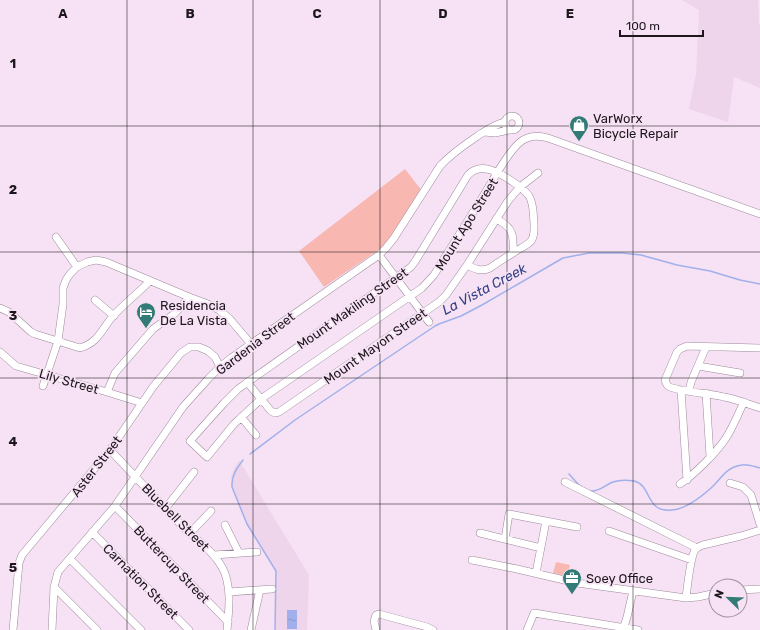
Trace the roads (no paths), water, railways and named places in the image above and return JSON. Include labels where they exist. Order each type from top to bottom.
[{"type":"street","points":[[484,132],[495,133],[512,129],[518,126],[519,123],[516,117],[509,116],[506,118],[505,126],[512,129],[524,140],[535,136],[548,138],[760,214]]},
{"type":"street","name":"Gardenia Street","points":[[52,630],[54,587],[58,572],[116,506],[183,407],[208,378],[251,344],[386,248],[440,166],[458,149],[494,126],[505,122]]},
{"type":"street","name":"Mount Apo Street","points":[[207,457],[240,417],[261,399],[422,288],[434,275],[512,150],[524,140]]},
{"type":"street","name":"Mount Makiling Street","points":[[207,457],[190,441],[233,394],[247,382],[411,267],[473,170],[488,169],[498,173]]},
{"type":"street","points":[[467,265],[475,269],[484,270],[490,268],[529,243],[532,239],[534,232],[532,200],[526,191],[498,173]]},
{"type":"street","name":"Mount Mayon Street","points":[[261,399],[271,411],[274,413],[280,412],[439,302],[446,295],[467,265],[511,198],[520,187],[538,173]]},
{"type":"street","points":[[496,219],[504,222],[511,230],[514,243],[513,253]]},
{"type":"street","points":[[56,237],[77,267]]},
{"type":"street","points":[[379,254],[429,322]]},
{"type":"street","points":[[43,386],[58,341],[64,288],[70,274],[77,267],[87,262],[96,260],[106,262],[208,304],[229,318],[251,344]]},
{"type":"street","points":[[0,308],[9,312],[31,332],[80,348],[88,346],[95,341],[114,316],[150,281]]},
{"type":"street","points":[[107,392],[116,373],[153,329],[174,314],[189,297]]},
{"type":"street","points":[[95,300],[114,316]]},
{"type":"street","points":[[760,348],[687,346],[680,349],[678,352],[665,380],[668,386],[685,391],[706,393],[735,399],[760,408]]},
{"type":"street","name":"Aster Street","points":[[13,630],[19,563],[22,555],[110,450],[153,388],[181,353],[190,347],[199,347],[208,351],[215,357],[220,367]]},
{"type":"street","points":[[687,480],[685,391],[691,382],[706,347]]},
{"type":"street","name":"Lily Street","points":[[0,352],[16,366],[142,403]]},
{"type":"street","points":[[698,366],[740,373]]},
{"type":"street","points":[[247,382],[261,399]]},
{"type":"street","points":[[706,393],[710,456]]},
{"type":"street","points":[[680,484],[687,480],[722,444],[744,402]]},
{"type":"street","points":[[240,417],[256,435]]},
{"type":"street","name":"Bluebell Street","points":[[110,450],[136,476],[165,509],[214,555],[222,567],[227,580],[229,592],[227,630]]},
{"type":"street","points":[[165,509],[194,472]]},
{"type":"street","points":[[565,482],[697,548]]},
{"type":"street","points":[[730,483],[743,487],[751,495],[760,524]]},
{"type":"street","name":"Buttercup Street","points":[[116,506],[228,622]]},
{"type":"street","points":[[190,534],[212,511]]},
{"type":"street","points":[[504,539],[509,514],[577,527]]},
{"type":"street","points":[[536,573],[546,521]]},
{"type":"street","points":[[225,525],[239,553]]},
{"type":"street","points":[[686,598],[693,554],[697,548],[703,545],[760,530]]},
{"type":"street","points":[[609,531],[692,560]]},
{"type":"street","name":"Carnation Street","points":[[92,532],[189,630]]},
{"type":"street","points":[[480,532],[541,548]]},
{"type":"street","points":[[214,555],[257,552]]},
{"type":"street","points":[[70,559],[141,630]]},
{"type":"street","points":[[472,560],[577,583],[686,598],[708,595]]},
{"type":"street","points":[[54,587],[97,630]]},
{"type":"street","points":[[229,592],[272,589]]},
{"type":"street","points":[[748,590],[760,589]]},
{"type":"street","points":[[251,630],[260,590]]},
{"type":"street","points":[[623,629],[628,617],[633,591]]},
{"type":"street","points":[[527,630],[534,613],[623,629],[638,630]]},
{"type":"street","points":[[376,630],[374,618],[379,614],[433,630]]},
{"type":"water","points":[[287,610],[297,610],[297,629],[287,629]]},
{"type":"waterway","name":"La Vista Creek","points":[[250,454],[295,420],[435,326],[461,316],[482,305],[563,258],[589,253],[622,253],[641,255],[760,284]]},
{"type":"waterway","name":"La Vista Creek","points":[[243,460],[233,476],[232,487],[247,524],[276,571],[275,630]]},
{"type":"waterway","points":[[590,491],[599,489],[615,481],[634,481],[644,488],[657,507],[663,510],[672,510],[688,505],[698,499],[732,468],[744,465],[760,468]]},
{"type":"waterway","points":[[569,474],[582,487]]},
{"type":"place","name":"VarWorx Bicycle Repair","points":[[579,142]]},
{"type":"place","name":"Residencia De La Vista","points":[[146,329]]},
{"type":"place","name":"Soey Office","points":[[572,595]]}]
